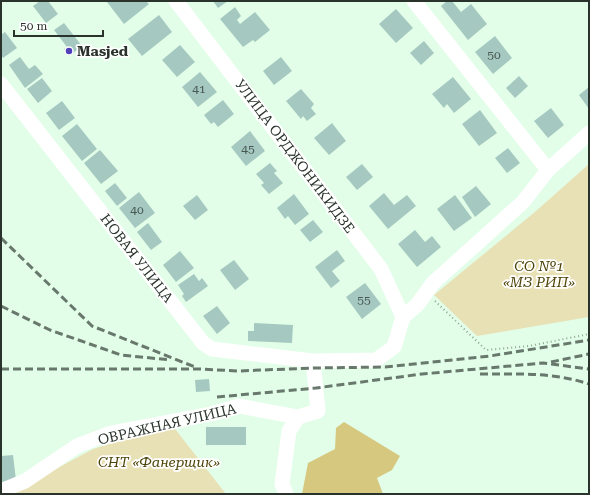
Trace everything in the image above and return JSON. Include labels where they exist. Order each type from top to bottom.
[{"type":"street","name":"УЛИЦА ОРДЖОНИКИДЗЕ","points":[[176,1],[381,269],[403,317]]},
{"type":"street","points":[[414,1],[548,170]]},
{"type":"street","name":"НОВАЯ УЛИЦА","points":[[1,84],[203,343],[212,349],[313,361],[376,360],[394,347],[403,317]]},
{"type":"street","points":[[403,317],[417,305],[432,283],[523,202],[548,170],[589,133]]},
{"type":"street","name":"ОВРАЖНАЯ УЛИЦА","points":[[1,491],[25,481],[77,446],[111,433],[212,414],[239,406],[298,417],[318,411],[313,361]]},
{"type":"street","points":[[286,494],[282,484],[289,431],[298,417]]},
{"type":"path","points":[[426,292],[486,350],[529,346],[589,334]]},
{"type":"green space","name":"СО №1 «МЗ РИП»","points":[[589,164],[589,317],[477,336],[434,295],[536,211]]},
{"type":"green space","name":"СНТ «Фанерщик»","points":[[172,425],[226,494],[9,494],[93,449]]},
{"type":"shaded area","points":[[344,422],[400,456],[392,470],[377,478],[383,494],[302,494],[308,463],[335,449],[336,428]]},
{"type":"building","points":[[40,1],[48,1],[58,14],[46,23],[33,6]]},
{"type":"building","points":[[146,1],[149,4],[124,24],[107,2]]},
{"type":"building","points":[[213,1],[228,1],[218,8]]},
{"type":"building","points":[[447,1],[452,1],[461,12],[471,4],[487,24],[468,40],[441,6]]},
{"type":"building","points":[[235,7],[241,16],[237,20],[240,24],[255,12],[270,30],[255,42],[253,40],[243,47],[220,19]]},
{"type":"building","points":[[396,9],[413,28],[396,43],[379,24]]},
{"type":"building","points":[[159,15],[172,32],[142,56],[128,39]]},
{"type":"building","points":[[64,23],[82,46],[69,56],[64,49],[67,47],[54,30]]},
{"type":"building","points":[[5,32],[17,48],[3,58],[1,55],[1,35]]},
{"type":"building","points":[[495,36],[512,58],[493,74],[475,52]]},
{"type":"building","points":[[424,41],[434,53],[421,65],[410,53]]},
{"type":"building","points":[[180,45],[195,62],[177,77],[162,60]]},
{"type":"building","points":[[20,57],[29,69],[35,65],[43,74],[25,88],[9,65]]},
{"type":"building","points":[[281,57],[292,71],[274,85],[263,71]]},
{"type":"building","points":[[200,72],[217,92],[198,107],[182,87]]},
{"type":"building","points":[[519,76],[528,86],[515,98],[506,88]]},
{"type":"building","points":[[453,77],[471,99],[454,113],[447,104],[444,108],[432,94]]},
{"type":"building","points":[[42,78],[52,91],[38,103],[27,89]]},
{"type":"building","points":[[589,87],[589,109],[579,95]]},
{"type":"building","points":[[301,89],[314,104],[311,108],[316,114],[307,121],[303,116],[301,119],[286,101]]},
{"type":"building","points":[[223,100],[234,114],[218,127],[214,122],[211,124],[204,115]]},
{"type":"building","points":[[62,101],[75,118],[59,130],[46,113]]},
{"type":"building","points":[[551,108],[564,125],[548,138],[534,121]]},
{"type":"building","points":[[480,110],[497,133],[479,146],[462,124]]},
{"type":"building","points":[[332,123],[346,141],[329,155],[314,138]]},
{"type":"building","points":[[77,124],[97,149],[82,161],[62,136]]},
{"type":"building","points":[[250,131],[265,151],[246,166],[231,147]]},
{"type":"building","points":[[508,148],[520,163],[507,173],[495,158]]},
{"type":"building","points":[[100,150],[118,171],[101,184],[84,163]]},
{"type":"building","points":[[270,163],[277,171],[274,173],[283,183],[269,194],[261,185],[264,183],[256,174]]},
{"type":"building","points":[[362,164],[373,177],[357,190],[346,177]]},
{"type":"building","points":[[115,183],[127,198],[117,206],[105,191]]},
{"type":"building","points":[[476,186],[491,204],[475,217],[462,197]]},
{"type":"building","points":[[139,192],[155,213],[135,228],[119,208]]},
{"type":"building","points":[[384,193],[394,205],[407,195],[416,206],[388,229],[369,206]]},
{"type":"building","points":[[294,194],[309,214],[295,225],[288,216],[285,219],[277,208]]},
{"type":"building","points":[[197,195],[208,210],[195,220],[183,206]]},
{"type":"building","points":[[455,195],[472,218],[454,231],[437,209]]},
{"type":"building","points":[[313,220],[323,232],[310,242],[300,230]]},
{"type":"building","points":[[148,223],[162,242],[151,250],[137,232]]},
{"type":"building","points":[[415,230],[425,242],[432,236],[441,247],[417,267],[398,244]]},
{"type":"building","points":[[337,250],[345,261],[332,271],[340,281],[331,288],[315,267]]},
{"type":"building","points":[[180,251],[194,268],[176,282],[163,265]]},
{"type":"building","points":[[234,260],[249,279],[235,290],[220,270]]},
{"type":"building","points":[[194,274],[199,281],[202,278],[208,286],[186,302],[182,296],[184,294],[178,285]]},
{"type":"building","points":[[365,283],[381,304],[362,319],[346,297]]},
{"type":"building","points":[[217,306],[230,323],[217,334],[203,316]]},
{"type":"building","points":[[254,323],[293,325],[292,343],[248,341],[248,331],[254,331]]},
{"type":"building","points":[[209,379],[210,391],[196,392],[195,380]]},
{"type":"building","points":[[206,427],[246,427],[246,445],[206,445]]},
{"type":"building","points":[[13,455],[16,480],[1,482],[1,456]]},
{"type":"railway","points":[[1,238],[92,326],[195,367]]},
{"type":"railway","points":[[1,306],[50,330],[121,355],[171,360]]},
{"type":"railway","points":[[1,369],[200,369],[238,371],[385,367],[490,356],[589,340]]},
{"type":"railway","points":[[551,362],[589,354]]},
{"type":"railway","points":[[217,397],[316,388],[422,374],[543,363],[589,369]]},
{"type":"railway","points":[[480,374],[521,374],[562,377],[589,384]]},
{"type":"place","name":"Masjed","points":[[69,51]]}]
